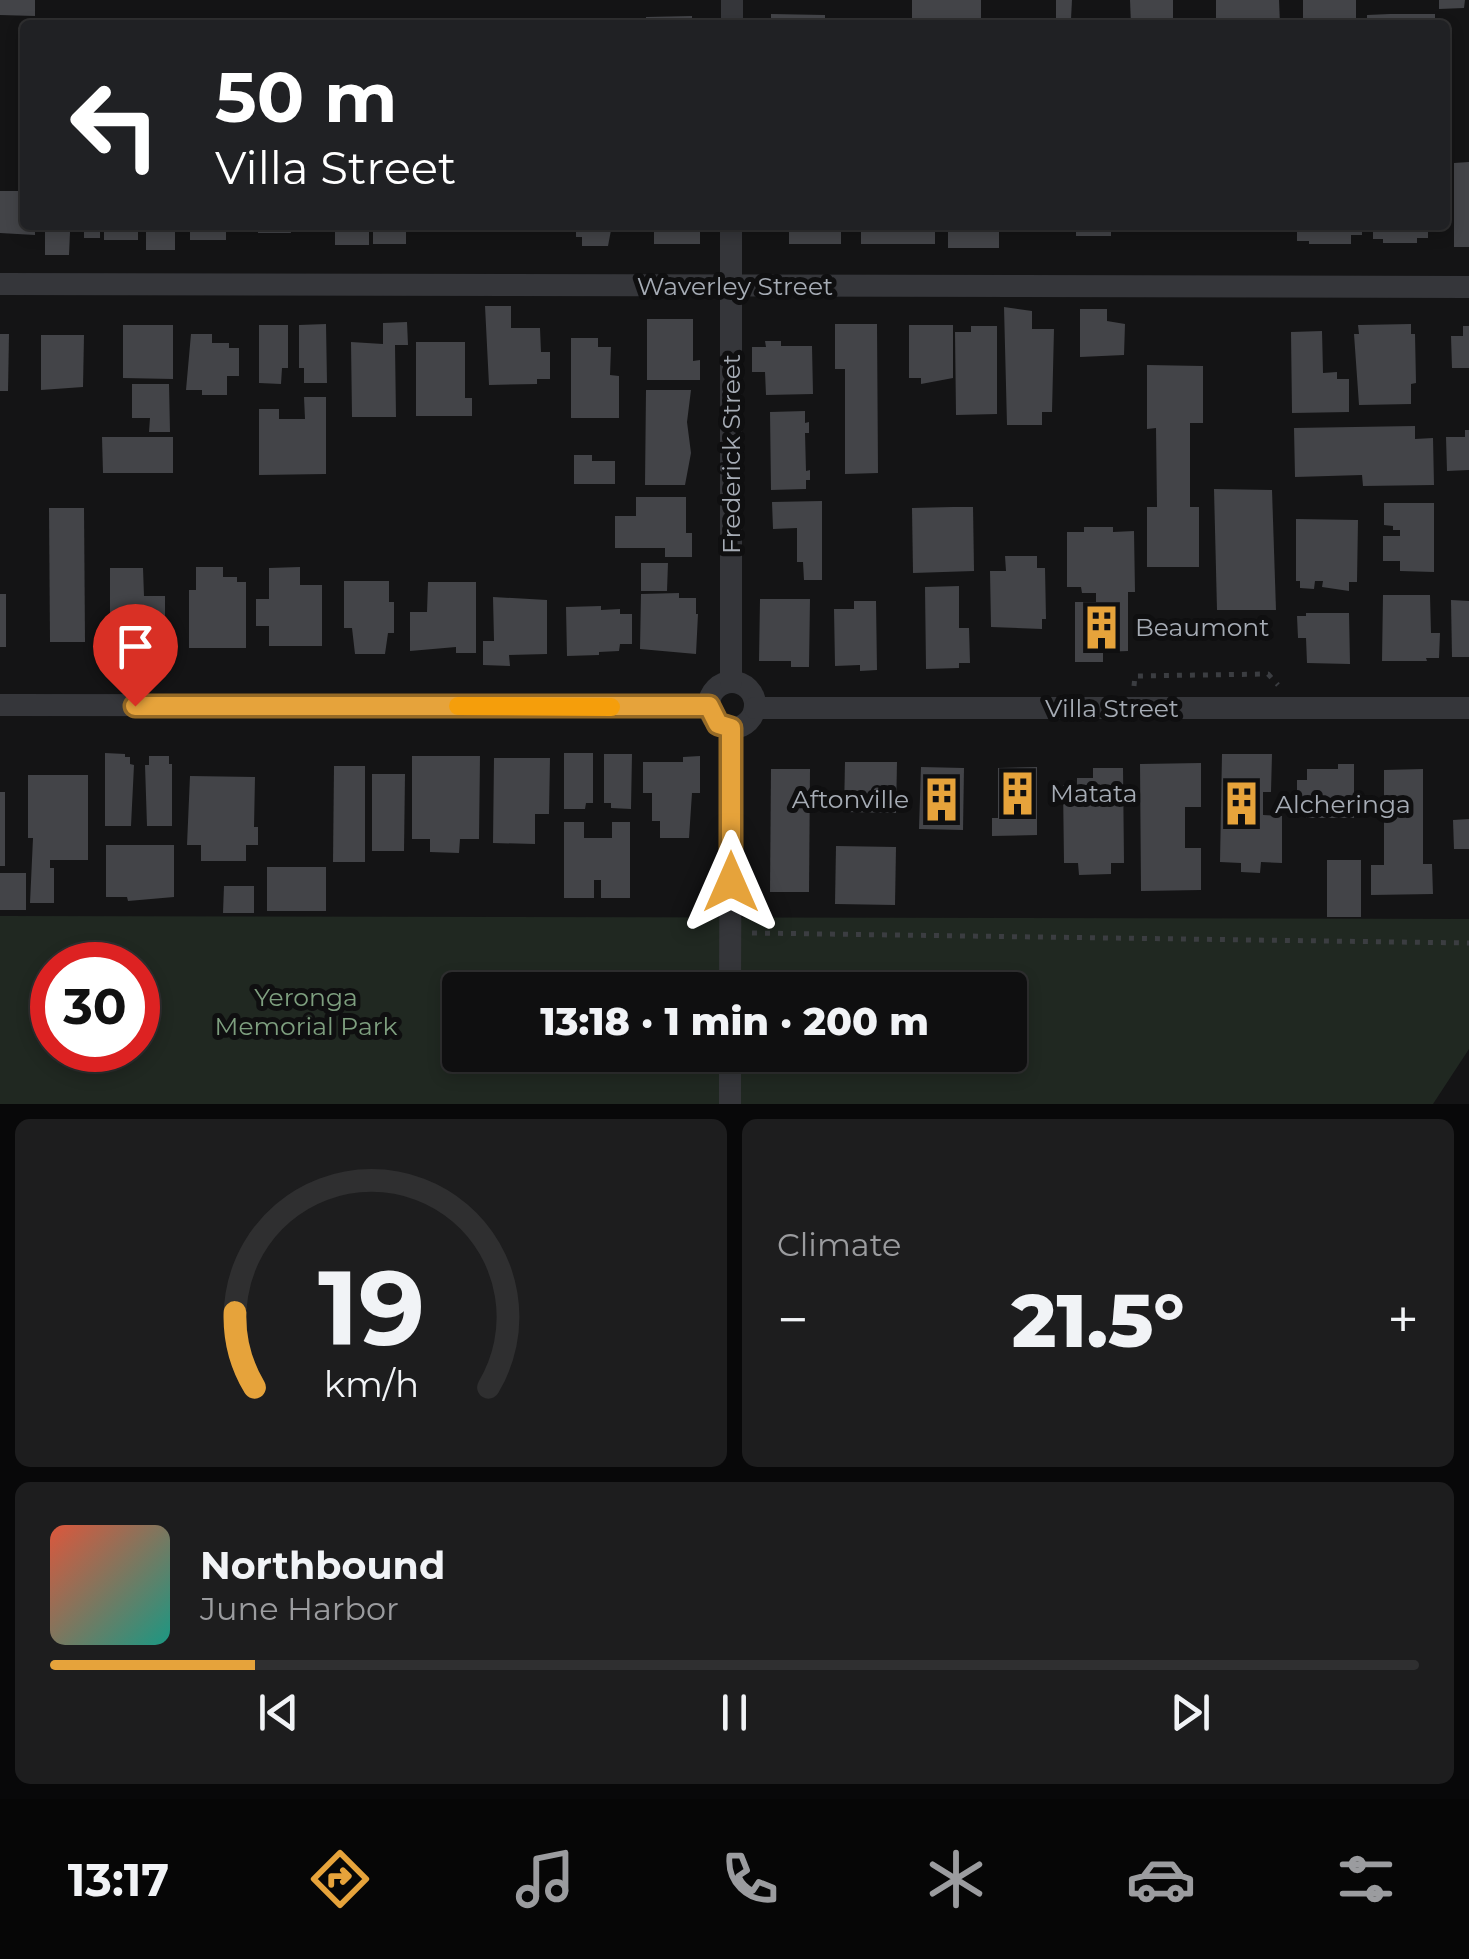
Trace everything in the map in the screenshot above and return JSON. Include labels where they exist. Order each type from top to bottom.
[{"type":"street","name":"Frederick Street","points":[[731,230],[731,682]]},
{"type":"street","name":"Waverley Street","points":[[0,284],[1469,287]]},
{"type":"street","points":[[731,682],[750,689],[756,708],[750,721],[731,728],[718,724],[709,706],[718,687],[731,682]]},
{"type":"street","points":[[0,705],[709,706]]},
{"type":"street","name":"Villa Street","points":[[756,708],[1469,708]]},
{"type":"street","points":[[730,972],[731,728]]},
{"type":"street","points":[[730,1072],[730,1104]]},
{"type":"path","points":[[730,932],[1469,943]]},
{"type":"green space","name":"Yeronga Memorial Park","points":[[0,916],[1469,919],[1469,1049],[1433,1104],[0,1104]]},
{"type":"building","points":[[0,0],[35,0],[35,16],[0,15]]},
{"type":"building","points":[[912,0],[981,0],[981,20],[912,20]]},
{"type":"building","points":[[1056,0],[1072,0],[1071,19],[1056,19]]},
{"type":"building","points":[[1130,0],[1173,0],[1173,20],[1131,20]]},
{"type":"building","points":[[1216,0],[1279,0],[1280,20],[1216,20]]},
{"type":"building","points":[[1303,0],[1356,0],[1356,20],[1303,20]]},
{"type":"building","points":[[1439,0],[1465,0],[1464,8],[1439,9]]},
{"type":"building","points":[[771,14],[825,15],[825,20],[771,20]]},
{"type":"building","points":[[1435,14],[1435,20],[1367,20],[1367,15]]},
{"type":"building","points":[[692,16],[692,20],[646,20]]},
{"type":"building","points":[[1469,162],[1469,247],[1454,247],[1454,163]]},
{"type":"building","points":[[0,191],[20,191],[20,230],[35,230],[35,235],[0,233]]},
{"type":"building","points":[[45,230],[100,230],[100,238],[84,238],[84,232],[70,232],[69,255],[45,255]]},
{"type":"building","points":[[104,230],[138,230],[138,240],[104,240]]},
{"type":"building","points":[[146,230],[175,230],[175,250],[146,250]]},
{"type":"building","points":[[190,230],[226,230],[226,240],[190,240]]},
{"type":"building","points":[[291,230],[291,233],[258,233]]},
{"type":"building","points":[[335,230],[369,230],[369,245],[335,245]]},
{"type":"building","points":[[373,230],[406,230],[406,244],[373,244]]},
{"type":"building","points":[[491,230],[554,230],[554,231]]},
{"type":"building","points":[[576,230],[611,230],[608,246],[582,246],[582,237],[576,237]]},
{"type":"building","points":[[654,230],[700,230],[700,244],[654,244]]},
{"type":"building","points":[[789,230],[841,230],[841,244],[789,244]]},
{"type":"building","points":[[861,230],[935,230],[935,244],[861,244]]},
{"type":"building","points":[[948,230],[999,230],[999,248],[948,248]]},
{"type":"building","points":[[1076,230],[1111,230],[1111,236],[1076,236]]},
{"type":"building","points":[[1297,230],[1362,230],[1362,235],[1351,235],[1351,244],[1297,241]]},
{"type":"building","points":[[1373,230],[1428,230],[1428,238],[1417,238],[1417,243],[1383,243],[1383,239],[1373,239]]},
{"type":"building","points":[[485,306],[511,306],[511,328],[540,328],[541,352],[550,352],[550,379],[537,379],[537,384],[489,385]]},
{"type":"building","points":[[1004,307],[1032,311],[1032,329],[1054,329],[1052,412],[1042,412],[1042,425],[1007,425]]},
{"type":"building","points":[[1080,309],[1107,309],[1107,321],[1125,324],[1124,355],[1080,357]]},
{"type":"building","points":[[647,319],[693,319],[693,361],[700,360],[700,380],[647,380]]},
{"type":"building","points":[[407,322],[408,345],[395,345],[396,417],[352,417],[351,342],[383,344],[383,323]]},
{"type":"building","points":[[326,324],[327,383],[304,383],[304,368],[299,368],[299,325]]},
{"type":"building","points":[[835,324],[877,324],[878,473],[845,474],[845,369],[835,369]]},
{"type":"building","points":[[1411,324],[1411,334],[1415,334],[1416,383],[1411,384],[1411,404],[1359,405],[1354,334],[1359,334],[1358,325]]},
{"type":"building","points":[[123,325],[173,325],[173,379],[123,378]]},
{"type":"building","points":[[259,325],[288,325],[288,368],[282,368],[281,384],[259,383]]},
{"type":"building","points":[[909,325],[953,325],[953,378],[921,384],[921,378],[909,378]]},
{"type":"building","points":[[971,326],[997,326],[997,414],[956,415],[955,332],[971,332]]},
{"type":"building","points":[[1463,326],[1469,326],[1469,368],[1452,368],[1451,336],[1463,336]]},
{"type":"building","points":[[1322,331],[1323,373],[1337,372],[1337,379],[1349,379],[1349,412],[1292,413],[1291,332]]},
{"type":"building","points":[[0,334],[9,334],[8,391],[0,391]]},
{"type":"building","points":[[191,334],[212,334],[212,343],[229,343],[229,348],[239,348],[239,376],[227,376],[227,395],[202,395],[202,390],[186,390]]},
{"type":"building","points":[[41,335],[84,335],[83,387],[41,390]]},
{"type":"building","points":[[571,338],[598,338],[598,347],[611,347],[610,375],[619,376],[619,418],[571,418]]},
{"type":"building","points":[[765,341],[781,341],[781,346],[812,346],[813,394],[766,395],[765,372],[752,372],[752,347],[766,347]]},
{"type":"building","points":[[416,342],[465,342],[465,398],[472,398],[472,416],[416,416]]},
{"type":"building","points":[[1147,365],[1203,366],[1203,423],[1190,423],[1190,507],[1199,507],[1199,567],[1147,567],[1147,507],[1157,507],[1156,428],[1147,429]]},
{"type":"building","points":[[132,384],[169,384],[170,432],[149,432],[150,418],[132,418]]},
{"type":"building","points":[[646,390],[691,390],[687,422],[691,453],[685,485],[645,485]]},
{"type":"building","points":[[304,397],[326,397],[326,474],[259,475],[259,409],[279,409],[279,419],[305,419]]},
{"type":"building","points":[[805,411],[805,423],[809,422],[809,433],[805,433],[806,471],[810,470],[810,480],[806,480],[806,489],[771,490],[770,412]]},
{"type":"building","points":[[1415,426],[1415,439],[1433,438],[1434,485],[1363,486],[1362,475],[1295,477],[1294,428]]},
{"type":"building","points":[[1465,430],[1469,430],[1469,470],[1447,471],[1446,437],[1465,437]]},
{"type":"building","points":[[102,437],[173,437],[173,473],[103,473]]},
{"type":"building","points":[[574,455],[592,455],[592,461],[615,461],[615,484],[574,484]]},
{"type":"building","points":[[1214,489],[1272,490],[1276,610],[1217,610]]},
{"type":"building","points":[[636,497],[686,497],[686,533],[692,533],[692,557],[665,557],[665,548],[615,548],[615,516],[636,516]]},
{"type":"building","points":[[822,501],[822,580],[804,580],[803,562],[797,562],[797,528],[773,529],[772,502]]},
{"type":"building","points":[[1384,503],[1434,503],[1434,572],[1400,571],[1400,561],[1383,561],[1383,536],[1400,536],[1400,530],[1384,525]]},
{"type":"building","points":[[973,507],[974,571],[913,573],[912,508]]},
{"type":"building","points":[[49,508],[84,508],[85,642],[50,642]]},
{"type":"building","points":[[1296,519],[1358,520],[1357,582],[1349,582],[1349,591],[1322,587],[1323,581],[1315,581],[1314,589],[1300,588],[1300,581],[1296,581]]},
{"type":"building","points":[[1084,527],[1134,531],[1135,592],[1128,592],[1128,651],[1103,652],[1103,662],[1075,662],[1075,602],[1096,602],[1096,593],[1067,587],[1067,532],[1084,532]]},
{"type":"building","points":[[1005,556],[1037,556],[1037,568],[1045,568],[1046,619],[1042,619],[1042,629],[991,627],[990,571],[1006,571]]},
{"type":"building","points":[[641,563],[668,563],[667,591],[641,591]]},
{"type":"building","points":[[196,567],[223,567],[223,577],[246,582],[246,648],[189,648],[189,590],[196,590]]},
{"type":"building","points":[[300,567],[300,585],[322,585],[322,646],[269,646],[269,626],[256,626],[256,599],[269,599],[269,568]]},
{"type":"building","points":[[110,568],[143,568],[144,596],[165,596],[165,645],[110,646]]},
{"type":"building","points":[[344,581],[389,581],[394,633],[388,633],[385,654],[355,654],[352,628],[344,628]]},
{"type":"building","points":[[428,582],[476,582],[476,653],[456,653],[456,647],[410,651],[410,612],[427,612]]},
{"type":"building","points":[[959,586],[959,628],[969,628],[970,663],[959,663],[959,668],[926,669],[925,587]]},
{"type":"building","points":[[679,593],[679,598],[696,598],[696,654],[640,649],[641,594]]},
{"type":"building","points":[[0,594],[6,594],[6,647],[0,647]]},
{"type":"building","points":[[1383,595],[1430,595],[1431,633],[1440,633],[1439,658],[1382,661]]},
{"type":"building","points":[[493,597],[547,600],[547,654],[509,655],[510,666],[483,665],[483,641],[494,641]]},
{"type":"building","points":[[760,599],[810,599],[809,667],[791,667],[791,661],[759,661]]},
{"type":"building","points":[[1451,600],[1469,601],[1469,657],[1452,657]]},
{"type":"building","points":[[854,601],[876,601],[877,670],[860,671],[860,665],[835,666],[834,609],[854,609]]},
{"type":"building","points":[[601,606],[601,610],[620,609],[620,614],[632,614],[632,644],[620,644],[619,651],[599,655],[567,656],[566,607]]},
{"type":"building","points":[[1349,613],[1350,664],[1307,663],[1306,638],[1298,638],[1297,616]]},
{"type":"building","points":[[105,753],[125,754],[134,765],[131,826],[105,826]]},
{"type":"building","points":[[564,753],[593,753],[593,803],[586,803],[585,809],[564,809]]},
{"type":"building","points":[[604,754],[632,754],[631,809],[611,808],[611,803],[604,803]]},
{"type":"building","name":"Alcheringa","points":[[1222,754],[1272,754],[1271,792],[1263,792],[1263,815],[1282,816],[1282,863],[1261,862],[1260,873],[1241,872],[1241,863],[1220,862]]},
{"type":"building","points":[[149,756],[169,756],[172,764],[172,826],[147,826],[145,765],[149,765]]},
{"type":"building","points":[[412,756],[480,756],[479,839],[460,839],[459,853],[430,852],[430,839],[412,839]]},
{"type":"building","points":[[700,756],[700,793],[692,793],[689,838],[660,838],[660,821],[652,821],[652,793],[643,793],[643,762],[683,762],[683,757]]},
{"type":"building","points":[[494,758],[550,758],[549,814],[535,814],[535,844],[493,843]]},
{"type":"building","points":[[845,762],[897,762],[896,813],[844,812]]},
{"type":"building","points":[[1201,763],[1201,807],[1185,807],[1185,848],[1201,848],[1201,890],[1141,891],[1140,764]]},
{"type":"building","points":[[1338,764],[1354,764],[1354,818],[1306,818],[1307,804],[1297,805],[1297,780],[1307,780],[1307,769],[1338,769]]},
{"type":"building","points":[[334,766],[365,766],[365,862],[333,862]]},
{"type":"building","name":"Aftonville","points":[[921,767],[964,768],[963,830],[919,829]]},
{"type":"building","name":"Matata","points":[[1037,767],[1037,835],[992,836],[992,818],[998,818],[998,768]]},
{"type":"building","points":[[1093,768],[1123,768],[1124,863],[1111,863],[1111,874],[1079,875],[1078,863],[1064,863],[1063,785],[1077,785],[1077,778],[1093,778]]},
{"type":"building","points":[[771,769],[810,769],[809,892],[770,892]]},
{"type":"building","points":[[1423,769],[1423,864],[1432,864],[1433,894],[1371,895],[1371,865],[1384,865],[1384,770]]},
{"type":"building","points":[[372,774],[405,774],[404,851],[372,851]]},
{"type":"building","points":[[28,775],[88,775],[88,860],[50,860],[50,868],[54,868],[54,903],[30,903],[33,838],[28,838]]},
{"type":"building","points":[[190,776],[255,777],[254,827],[258,827],[258,845],[246,845],[246,861],[201,861],[201,845],[187,845]]},
{"type":"building","points":[[0,792],[5,792],[5,866],[0,866]]},
{"type":"building","points":[[1469,819],[1469,849],[1454,849],[1453,820]]},
{"type":"building","points":[[564,822],[584,822],[584,838],[612,838],[612,822],[630,822],[630,898],[601,898],[601,880],[594,880],[594,898],[564,898]]},
{"type":"building","points":[[106,845],[174,845],[174,897],[128,901],[127,897],[106,897]]},
{"type":"building","points":[[836,846],[896,847],[895,905],[835,904]]},
{"type":"building","points":[[1327,860],[1361,860],[1361,917],[1327,917]]},
{"type":"building","points":[[267,867],[326,867],[326,911],[267,911]]},
{"type":"building","points":[[0,873],[26,873],[26,910],[0,910]]},
{"type":"building","points":[[224,886],[254,886],[254,913],[223,913]]},
{"type":"slow traffic","points":[[458,706],[611,707]]},
{"type":"place","name":"Beaumont","points":[[1102,627]]},
{"type":"place","name":"Matata","points":[[1017,793]]},
{"type":"place","name":"Aftonville","points":[[942,799]]},
{"type":"place","name":"Alcheringa","points":[[1242,804]]},
{"type":"route","points":[[135,706],[709,706],[718,724],[731,728],[731,882]]}]
